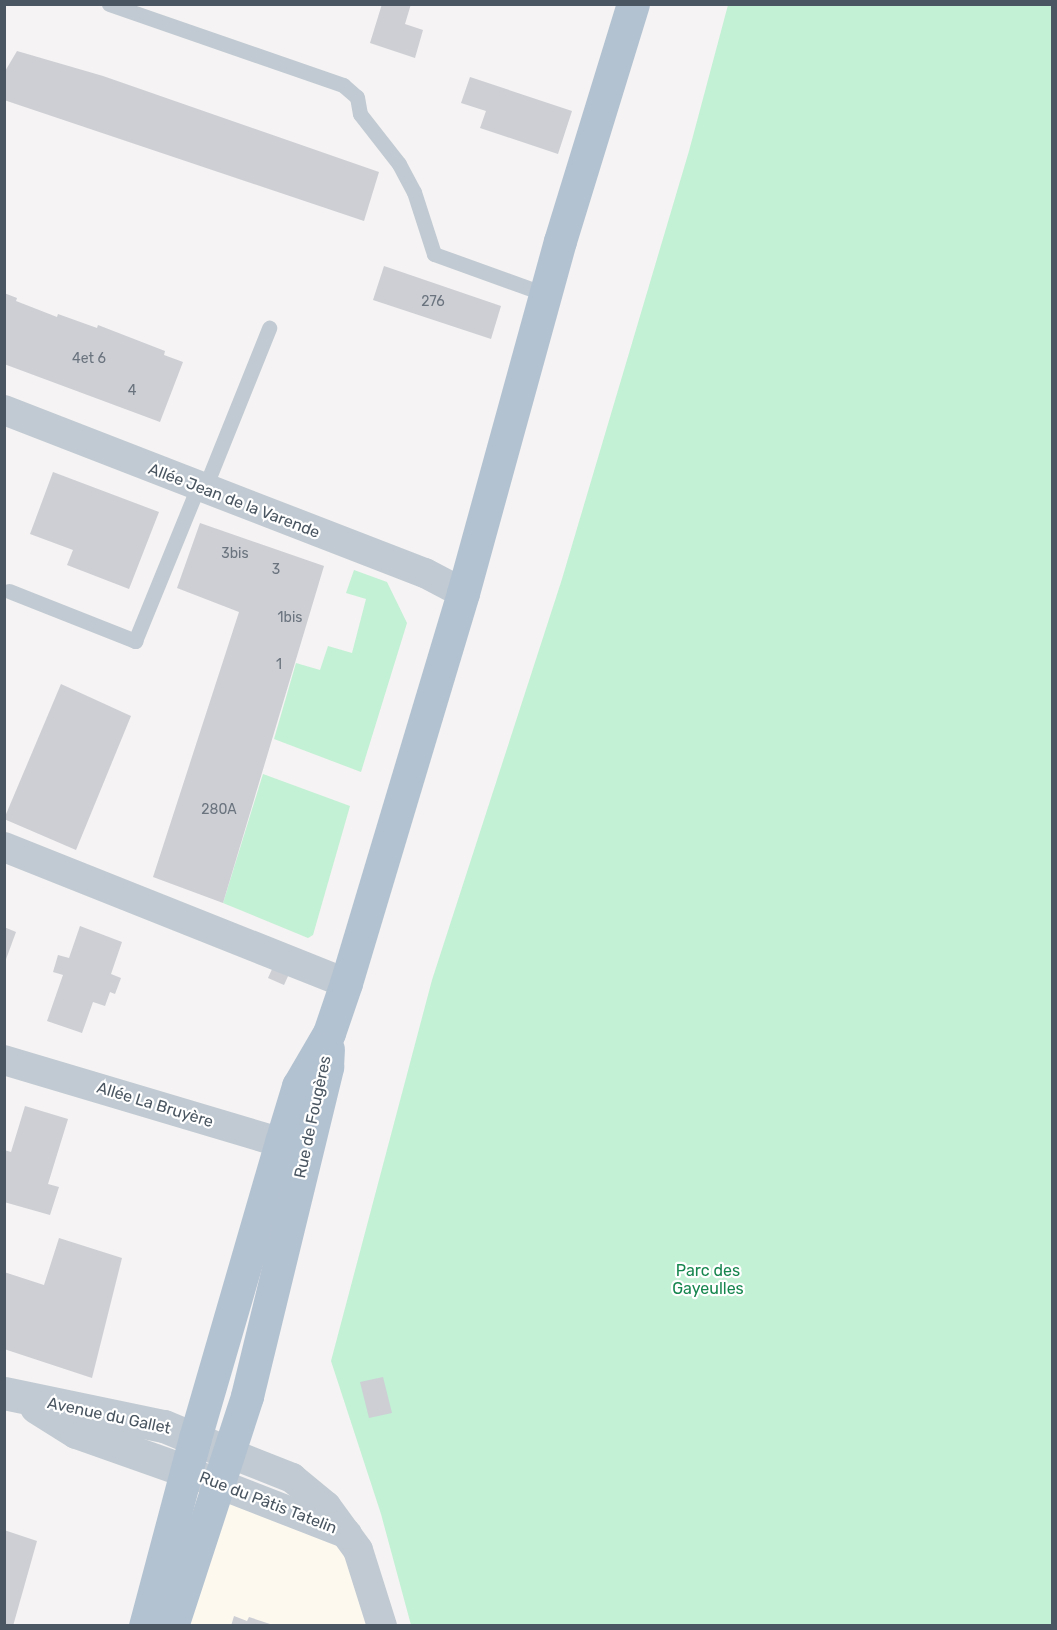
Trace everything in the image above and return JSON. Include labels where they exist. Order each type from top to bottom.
[{"type":"main road","name":"Rue de Fougères","points":[[145,1626],[195,1438],[293,1146],[327,1067],[329,1033],[463,593],[545,294],[633,4]]},
{"type":"main road","name":"Rue de Fougères","points":[[172,1626],[219,1485],[277,1280],[293,1146]]},
{"type":"street","name":"Allée Jean de la Varende","points":[[6,417],[425,573],[463,593]]},
{"type":"street","points":[[4,847],[346,983]]},
{"type":"street","name":"Allée La Bruyère","points":[[4,1060],[293,1146]]},
{"type":"street","name":"Avenue du Gallet","points":[[13,1395],[164,1426],[229,1452]]},
{"type":"street","name":"Avenue du Gallet","points":[[13,1395],[76,1432],[186,1471]]},
{"type":"street","name":"Rue du Pâtis Tatelin","points":[[229,1452],[310,1489],[349,1535],[373,1592],[382,1626]]},
{"type":"street","name":"Rue du Pâtis Tatelin","points":[[186,1471],[349,1535]]},
{"type":"lane","points":[[109,4],[343,85],[357,97],[360,114],[399,164],[414,192],[434,254],[545,294]]},
{"type":"lane","points":[[9,591],[135,641],[269,328]]},
{"type":"shaded area","points":[[219,1485],[349,1535],[382,1626],[172,1626]]},
{"type":"green space","name":"Parc des Gayeulles","points":[[728,5],[1052,5],[1052,1625],[411,1625],[381,1514],[331,1361],[432,980],[562,579],[689,151]]},
{"type":"green space","points":[[354,570],[387,582],[407,623],[361,772],[274,739],[296,663],[320,670],[328,646],[352,653],[366,599],[346,593]]},
{"type":"green space","points":[[263,774],[350,806],[313,935],[308,938],[223,903]]},
{"type":"building","points":[[382,4],[411,4],[405,24],[423,30],[415,58],[370,43]]},
{"type":"building","points":[[17,51],[103,76],[379,172],[364,221],[4,100],[4,73]]},
{"type":"building","points":[[470,77],[572,111],[558,154],[480,128],[486,111],[461,103]]},
{"type":"building","points":[[384,266],[501,306],[491,339],[373,300]]},
{"type":"building","points":[[4,293],[17,298],[16,301],[57,317],[58,314],[97,328],[98,325],[165,351],[164,355],[183,362],[160,422],[4,364]]},
{"type":"building","points":[[53,472],[159,512],[129,589],[67,565],[73,550],[30,534]]},
{"type":"building","points":[[200,523],[324,566],[223,903],[153,877],[239,612],[177,588]]},
{"type":"building","points":[[61,684],[131,716],[76,850],[4,819]]},
{"type":"building","points":[[80,926],[122,942],[111,974],[121,978],[115,994],[110,992],[105,1006],[93,1002],[82,1033],[47,1021],[63,975],[53,972],[58,955],[69,958]]},
{"type":"building","points":[[4,927],[16,932],[5,962],[4,962]]},
{"type":"building","points":[[273,967],[289,974],[284,985],[268,978]]},
{"type":"building","points":[[25,1106],[68,1119],[48,1184],[59,1187],[50,1215],[4,1202],[4,1150],[11,1152]]},
{"type":"building","points":[[59,1238],[122,1258],[92,1378],[4,1349],[4,1272],[44,1285]]},
{"type":"building","points":[[383,1377],[392,1413],[369,1418],[360,1382]]},
{"type":"building","points":[[4,1530],[37,1541],[13,1626],[4,1626]]},
{"type":"building","points":[[234,1616],[247,1621],[249,1617],[276,1626],[231,1626]]}]
